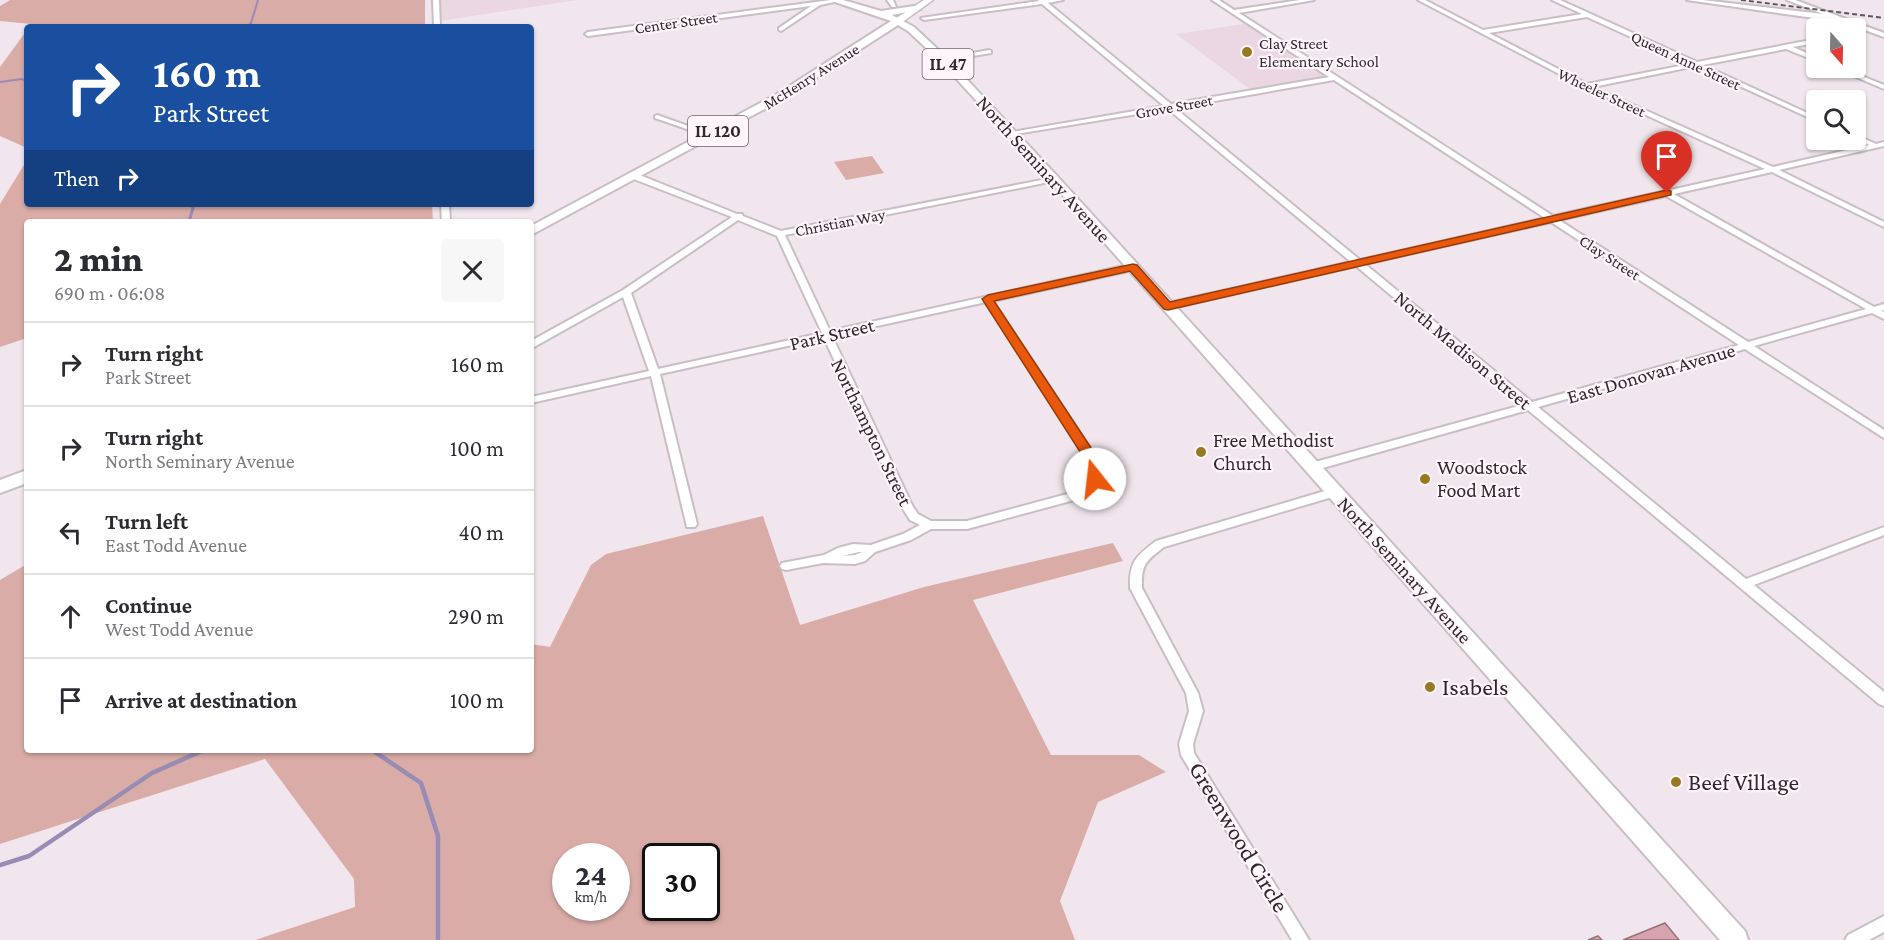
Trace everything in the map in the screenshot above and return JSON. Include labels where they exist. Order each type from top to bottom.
[{"type":"main road","name":"IL 47","points":[[834,0],[880,13],[898,21]]},
{"type":"main road","name":"McHenry Avenue","points":[[534,229],[781,96],[929,0]]},
{"type":"main road","points":[[880,13],[902,12],[918,7]]},
{"type":"main road","name":"North Seminary Avenue","points":[[898,21],[913,31],[943,59],[1012,134],[1736,940]]},
{"type":"main road","points":[[876,35],[900,30],[913,31]]},
{"type":"main road","points":[[0,487],[24,477]]},
{"type":"street","points":[[436,0],[437,24]]},
{"type":"street","name":"Center Street","points":[[588,34],[834,0]]},
{"type":"street","points":[[890,0],[894,6]]},
{"type":"street","points":[[924,18],[1060,0]]},
{"type":"street","name":"Clay Street","points":[[1215,0],[1884,435]]},
{"type":"street","points":[[1233,12],[1311,0]]},
{"type":"street","name":"Wheeler Street","points":[[1421,0],[1586,86],[1772,169],[1884,225]]},
{"type":"street","name":"Queen Anne Street","points":[[1555,0],[1806,114]]},
{"type":"street","points":[[1690,0],[1814,16],[1832,16]]},
{"type":"street","points":[[1790,0],[1884,35]]},
{"type":"street","name":"North Madison Street","points":[[1043,1],[1884,700]]},
{"type":"street","points":[[781,29],[818,4]]},
{"type":"street","points":[[1483,32],[1588,15]]},
{"type":"street","points":[[1866,31],[1870,30]]},
{"type":"street","points":[[1586,86],[1806,43]]},
{"type":"street","points":[[1787,47],[1806,55]]},
{"type":"street","points":[[943,59],[989,52]]},
{"type":"street","name":"Grove Street","points":[[1012,134],[1335,78]]},
{"type":"street","points":[[1862,78],[1884,87]]},
{"type":"street","points":[[657,117],[709,135]]},
{"type":"street","points":[[1866,142],[1884,150]]},
{"type":"street","points":[[1168,306],[1884,144]]},
{"type":"street","name":"Christian Way","points":[[634,176],[780,234],[1053,179]]},
{"type":"street","points":[[1667,193],[1884,316]]},
{"type":"street","points":[[534,343],[626,292],[739,216]]},
{"type":"street","name":"Northampton Street","points":[[780,234],[908,508],[914,517],[929,525]]},
{"type":"street","name":"Park Street","points":[[534,399],[1133,267]]},
{"type":"street","points":[[626,292],[655,373],[692,524]]},
{"type":"street","points":[[786,566],[826,559],[849,548],[871,549],[907,537],[929,525],[967,525],[1074,496],[1093,483],[1096,471],[1093,460],[988,299]]},
{"type":"street","name":"East Donovan Avenue","points":[[1312,467],[1884,308]]},
{"type":"street","name":"Greenwood Circle","points":[[1301,940],[1188,755],[1186,744],[1196,711],[1192,693],[1136,588],[1135,569],[1142,558],[1160,544],[1335,492]]},
{"type":"street","points":[[1745,584],[1884,531]]},
{"type":"street","points":[[1853,940],[1884,924]]},
{"type":"shaded area","points":[[10,0],[425,0],[425,24],[31,24],[0,21],[0,6]]},
{"type":"shaded area","points":[[431,0],[578,0],[433,22]]},
{"type":"shaded area","name":"Clay Street Elementary School","points":[[1250,23],[1335,78],[1254,92],[1176,34]]},
{"type":"shaded area","points":[[24,34],[24,147],[0,136],[0,67]]},
{"type":"shaded area","points":[[872,156],[884,173],[846,180],[834,162]]},
{"type":"shaded area","points":[[24,165],[24,207],[432,207],[433,219],[24,219],[24,339],[0,347],[0,204]]},
{"type":"shaded area","points":[[763,516],[800,625],[924,587],[1113,543],[1123,561],[973,600],[1051,755],[1139,755],[1166,772],[1098,802],[1060,901],[1075,940],[255,940],[355,907],[354,879],[265,759],[0,844],[0,580],[24,566],[24,753],[534,753],[534,644],[550,647],[591,565],[606,554]]},
{"type":"building","points":[[1665,923],[1679,940],[1623,940]]},
{"type":"building","points":[[1598,936],[1602,940],[1588,940]]},
{"type":"waterway","points":[[250,24],[258,0]]},
{"type":"waterway","points":[[0,82],[24,80]]},
{"type":"waterway","points":[[190,219],[193,207]]},
{"type":"waterway","points":[[0,865],[29,856],[152,773],[197,753]]},
{"type":"waterway","points":[[376,753],[421,783],[438,836],[438,940]]},
{"type":"railway","points":[[1741,0],[1884,18]]},
{"type":"place","name":"Clay Street Elementary School","points":[[1247,52]]},
{"type":"place","name":"Free Methodist Church","points":[[1201,452]]},
{"type":"place","name":"Woodstock Food Mart","points":[[1425,479]]},
{"type":"place","name":"Isabels","points":[[1430,687]]},
{"type":"place","name":"Beef Village","points":[[1676,782]]},
{"type":"route","points":[[1095,479],[1096,468],[1093,460],[988,299],[1133,267],[1168,306],[1667,193]]}]
